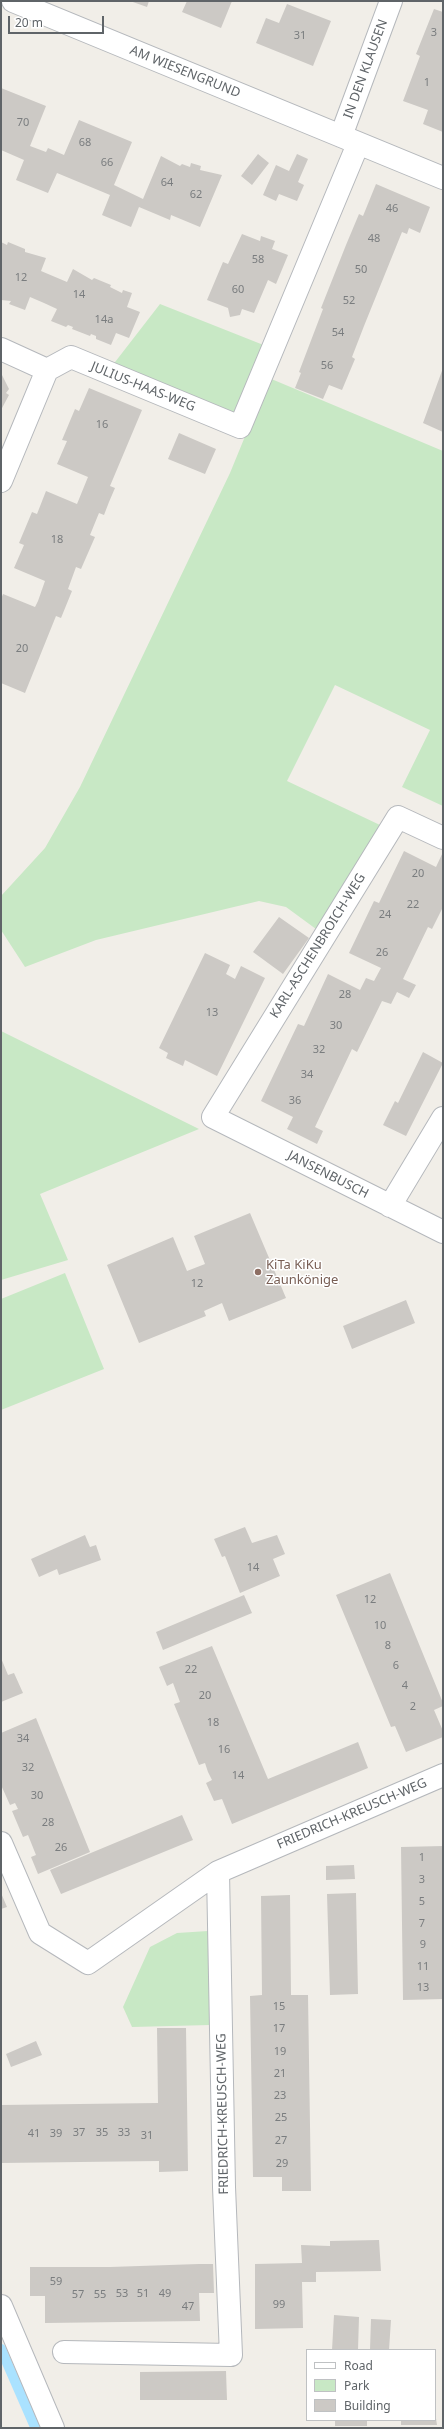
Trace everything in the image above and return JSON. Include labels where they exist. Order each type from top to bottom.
[{"type":"street","name":"AM WIESENGRUND","points":[[13,1],[443,178]]},
{"type":"street","name":"IN DEN KLAUSEN","points":[[350,140],[390,1]]},
{"type":"street","name":"JULIUS-HAAS-WEG","points":[[47,370],[70,357],[240,427],[350,140]]},
{"type":"street","points":[[1,349],[47,370],[1,481]]},
{"type":"street","name":"KARL-ASCHENBROICH-WEG","points":[[213,1117],[398,817],[443,838]]},
{"type":"street","name":"JANSENBUSCH","points":[[213,1117],[443,1232]]},
{"type":"street","points":[[390,1206],[443,1118]]},
{"type":"street","name":"FRIEDRICH-KREUSCH-WEG","points":[[1,1843],[40,1933],[88,1963],[218,1872],[443,1775]]},
{"type":"street","name":"FRIEDRICH-KREUSCH-WEG","points":[[64,2352],[231,2355],[224,2187],[218,1872]]},
{"type":"street","points":[[1,2306],[53,2428]]},
{"type":"green space","points":[[160,304],[266,346],[236,417],[112,366]]},
{"type":"green space","points":[[269,378],[443,451],[443,806],[402,787],[430,730],[335,685],[287,781],[380,825],[316,929],[286,907],[259,901],[96,940],[25,967],[1,930],[1,896],[45,848],[80,787],[230,473]]},
{"type":"green space","points":[[1,1031],[199,1129],[40,1194],[68,1260],[1,1280]]},
{"type":"green space","points":[[65,1273],[104,1369],[1,1410],[1,1299]]},
{"type":"green space","points":[[208,1931],[210,2025],[132,2027],[123,2007],[150,1947],[177,1933]]},
{"type":"building","points":[[130,1],[149,1],[147,7]]},
{"type":"building","points":[[187,1],[232,1],[221,28],[182,12]]},
{"type":"building","points":[[287,4],[331,21],[313,66],[256,43],[266,18],[279,23]]},
{"type":"building","points":[[434,9],[443,12],[443,132],[423,124],[428,110],[403,101],[420,56],[416,54]]},
{"type":"building","points":[[1,88],[46,106],[30,146],[46,152],[48,148],[64,155],[79,120],[132,142],[114,185],[143,199],[161,156],[180,166],[182,164],[190,167],[191,163],[201,166],[200,170],[222,175],[200,227],[171,215],[170,220],[139,207],[131,227],[102,215],[110,195],[57,173],[48,193],[16,180],[24,160],[1,150]]},
{"type":"building","points":[[258,154],[269,163],[252,185],[241,176]]},
{"type":"building","points":[[297,154],[308,159],[298,182],[304,185],[297,201],[279,194],[276,201],[263,195],[276,165],[289,171]]},
{"type":"building","points":[[376,184],[430,207],[420,233],[409,228],[407,234],[402,232],[352,357],[355,359],[342,390],[329,385],[323,399],[295,388],[301,373],[299,372],[323,309],[321,308],[346,245],[359,214],[363,216]]},
{"type":"building","points":[[242,234],[260,241],[261,236],[275,241],[272,249],[288,255],[276,284],[268,280],[254,313],[242,309],[240,315],[230,317],[228,308],[207,300],[223,262],[228,264]]},
{"type":"building","points":[[1,242],[7,245],[8,242],[25,249],[25,252],[46,258],[41,271],[67,282],[73,269],[92,280],[94,278],[111,285],[110,287],[122,293],[123,290],[132,293],[127,307],[140,312],[129,338],[116,333],[111,345],[96,339],[96,336],[91,334],[90,336],[72,329],[73,327],[68,325],[66,327],[51,321],[57,309],[30,297],[25,310],[9,304],[11,301],[1,300]]},
{"type":"building","points":[[443,368],[443,432],[423,423]]},
{"type":"building","points":[[1,373],[9,389],[6,393],[9,395],[1,410]]},
{"type":"building","points":[[89,388],[142,410],[110,486],[115,488],[104,515],[99,513],[90,535],[95,537],[81,569],[76,567],[68,589],[72,591],[61,618],[56,616],[25,693],[1,683],[1,599],[3,594],[35,607],[38,601],[45,581],[14,568],[24,545],[19,543],[32,512],[37,514],[46,491],[77,504],[88,477],[57,464],[67,441],[62,440],[75,409],[79,411]]},
{"type":"building","points":[[179,433],[216,449],[205,474],[168,459]]},
{"type":"building","points":[[404,851],[436,867],[443,852],[443,907],[432,929],[428,927],[403,979],[416,985],[409,998],[397,992],[391,1004],[382,1001],[357,1052],[352,1049],[315,1127],[323,1131],[317,1144],[287,1129],[293,1117],[261,1101],[298,1024],[304,1026],[328,974],[360,990],[366,978],[374,981],[381,968],[349,953],[374,901],[379,903]]},
{"type":"building","points":[[279,917],[309,938],[283,974],[253,952]]},
{"type":"building","points":[[205,953],[230,965],[226,974],[235,979],[241,966],[265,978],[217,1076],[185,1060],[183,1066],[166,1058],[168,1053],[159,1048]]},
{"type":"building","points":[[423,1052],[443,1063],[406,1136],[383,1125],[395,1101],[398,1103]]},
{"type":"building","points":[[250,1213],[286,1298],[229,1321],[222,1303],[204,1311],[206,1316],[139,1343],[107,1265],[173,1237],[187,1271],[205,1264],[194,1236]]},
{"type":"building","points":[[406,1300],[415,1323],[352,1349],[343,1326]]},
{"type":"building","points":[[245,1527],[252,1543],[277,1535],[285,1554],[273,1559],[280,1576],[240,1593],[225,1556],[222,1557],[214,1539]]},
{"type":"building","points":[[85,1535],[90,1547],[96,1545],[101,1560],[59,1575],[57,1569],[39,1577],[31,1559]]},
{"type":"building","points":[[390,1573],[443,1703],[443,1706],[434,1710],[443,1731],[443,1737],[406,1752],[395,1726],[391,1727],[336,1595]]},
{"type":"building","points":[[244,1595],[252,1613],[163,1650],[156,1632]]},
{"type":"building","points":[[212,1646],[268,1779],[358,1742],[368,1768],[232,1824],[222,1799],[214,1801],[206,1783],[212,1780],[205,1763],[199,1765],[174,1704],[180,1702],[173,1683],[167,1686],[159,1667]]},
{"type":"building","points":[[1,1658],[8,1675],[14,1673],[23,1693],[1,1702]]},
{"type":"building","points":[[36,1718],[90,1852],[38,1874],[31,1857],[36,1855],[28,1835],[23,1837],[12,1811],[18,1809],[15,1803],[10,1805],[1,1785],[1,1733]]},
{"type":"building","points":[[182,1815],[193,1840],[61,1894],[50,1870]]},
{"type":"building","points":[[443,1846],[443,1999],[403,2000],[401,1847]]},
{"type":"building","points":[[354,1865],[355,1879],[326,1880],[326,1866]]},
{"type":"building","points":[[1,1893],[7,1907],[1,1909]]},
{"type":"building","points":[[356,1893],[358,1994],[330,1995],[327,1894]]},
{"type":"building","points":[[290,1895],[291,1995],[308,1995],[311,2191],[282,2191],[282,2177],[253,2177],[250,1996],[262,1995],[261,1896]]},
{"type":"building","points":[[157,2028],[186,2028],[188,2171],[159,2172],[159,2161],[1,2163],[1,2105],[158,2103]]},
{"type":"building","points":[[36,2041],[42,2055],[11,2067],[6,2054]]},
{"type":"building","points":[[379,2240],[381,2271],[316,2272],[316,2282],[302,2282],[303,2328],[255,2329],[255,2264],[302,2263],[301,2245],[330,2246],[330,2241]]},
{"type":"building","points":[[213,2264],[214,2293],[199,2293],[200,2321],[45,2323],[45,2296],[30,2296],[30,2267],[110,2267]]},
{"type":"building","points":[[334,2315],[359,2317],[358,2349],[332,2349]]},
{"type":"building","points":[[371,2319],[391,2320],[389,2349],[370,2349]]},
{"type":"building","points":[[226,2371],[227,2400],[140,2400],[140,2372]]},
{"type":"building","points":[[436,2418],[437,2425],[401,2425],[401,2421],[436,2421]]},
{"type":"building","points":[[335,2421],[367,2421],[367,2426],[335,2426]]},
{"type":"waterway","points":[[1,2349],[35,2427]]},
{"type":"place","name":"KiTa KiKu Zaunkönige","points":[[258,1272]]}]
